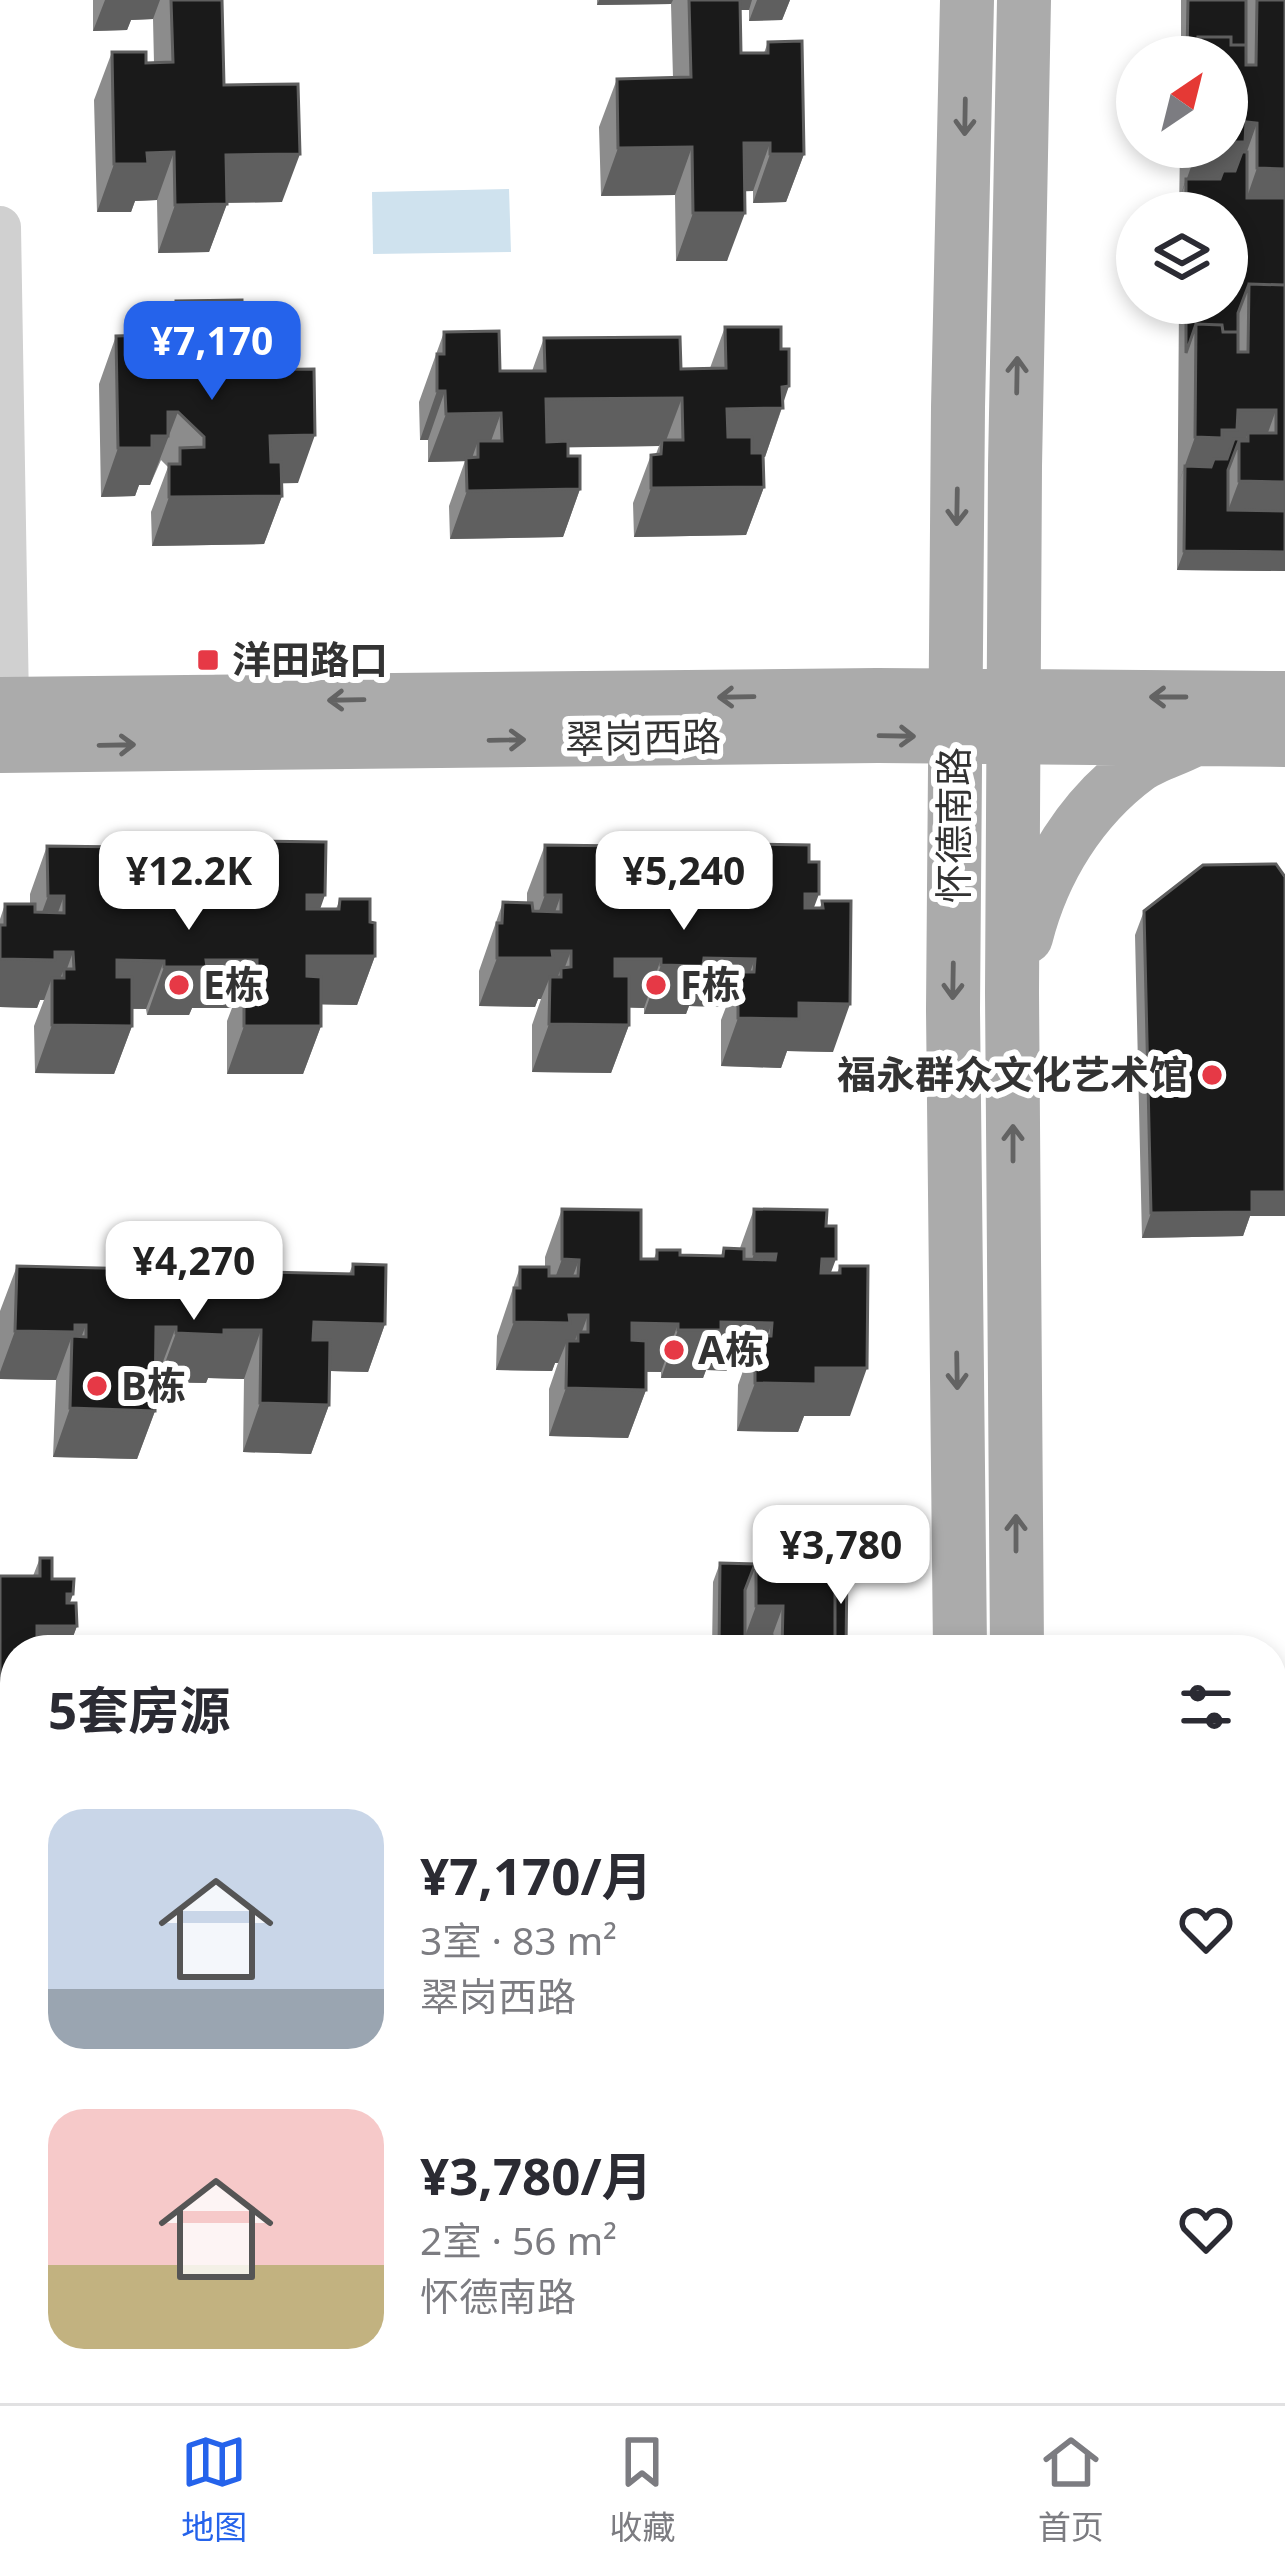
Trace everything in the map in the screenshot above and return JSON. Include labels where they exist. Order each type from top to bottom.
[{"type":"main road","name":"怀德南路","points":[[960,1635],[952,1010],[967,0]]},
{"type":"main road","name":"怀德南路","points":[[1017,1635],[1012,992],[1015,442],[1024,0]]},
{"type":"main road","name":"翠岗西路","points":[[3,718],[1014,717],[1285,698]]},
{"type":"main road","name":"翠岗西路","points":[[1014,717],[1196,739],[1285,740]]},
{"type":"main road","points":[[1012,992],[1030,920],[1054,862],[1085,814],[1140,765],[1196,739]]},
{"type":"street","points":[[0,227],[3,718]]},
{"type":"water","points":[[509,189],[511,252],[373,254],[372,192]]},
{"type":"building","points":[[171,0],[222,0],[224,85],[298,84],[300,154],[226,155],[227,204],[175,205],[174,152],[147,153],[148,164],[114,164],[112,52],[146,52],[146,63],[173,62]]},
{"type":"building","points":[[689,0],[740,0],[741,53],[768,53],[768,42],[802,41],[804,154],[770,154],[770,143],[744,143],[745,213],[693,213],[692,147],[618,148],[617,79],[691,77]]},
{"type":"building","points":[[1188,0],[1246,0],[1246,36],[1187,36]]},
{"type":"building","points":[[1257,0],[1285,0],[1285,169],[1257,168],[1257,123],[1248,122],[1248,65],[1256,65]]},
{"type":"building","points":[[1247,168],[1247,192],[1186,192],[1186,179],[1220,179],[1223,171]]},
{"type":"building","points":[[1248,198],[1285,198],[1285,285],[1249,284]]},
{"type":"building","points":[[1249,284],[1285,285],[1285,482],[1239,481],[1239,441],[1248,441],[1248,433],[1276,433],[1276,410],[1238,410],[1237,430],[1222,430],[1222,438],[1195,437],[1196,324],[1222,325],[1223,332],[1238,332],[1238,352],[1248,352]]},
{"type":"building","points":[[242,300],[243,370],[314,369],[315,435],[270,436],[271,462],[281,462],[282,496],[169,497],[169,464],[180,464],[180,448],[204,447],[204,437],[178,412],[168,412],[168,436],[152,436],[152,448],[118,448],[116,336],[150,335],[150,346],[177,346],[176,301]]},
{"type":"building","points":[[1186,324],[1196,324],[1186,353]]},
{"type":"building","points":[[1196,324],[1238,324],[1238,332],[1223,332],[1222,325]]},
{"type":"building","points":[[725,327],[781,327],[781,349],[789,349],[789,386],[782,387],[783,408],[727,409],[728,437],[752,437],[752,453],[763,453],[764,487],[651,488],[651,455],[661,454],[662,440],[683,440],[682,398],[546,399],[547,442],[568,441],[568,456],[580,456],[580,489],[467,491],[466,458],[478,457],[478,441],[502,441],[501,413],[446,414],[445,391],[437,391],[437,354],[444,354],[444,332],[499,331],[500,371],[545,371],[544,338],[680,337],[681,369],[726,368]]},
{"type":"building","points":[[1234,439],[1246,439],[1239,441],[1228,470],[1228,510],[1285,511],[1285,552],[1184,551],[1185,466],[1211,467],[1214,459],[1227,459]]},
{"type":"building","points":[[244,841],[326,842],[325,895],[307,895],[307,909],[339,909],[340,899],[370,899],[375,956],[307,956],[307,976],[321,977],[321,1026],[244,1026],[244,973],[257,973],[257,960],[206,960],[207,967],[164,967],[164,961],[117,960],[117,977],[132,977],[132,1026],[52,1025],[52,978],[64,978],[64,969],[74,969],[73,952],[55,952],[55,960],[0,959],[5,904],[35,904],[35,912],[64,913],[64,896],[48,896],[47,846],[126,847],[126,901],[144,901],[144,892],[162,892],[162,898],[212,898],[212,889],[227,890],[227,898],[261,898],[261,891],[243,891]]},
{"type":"building","points":[[737,844],[809,845],[809,862],[819,862],[819,894],[805,894],[805,908],[823,908],[822,901],[851,901],[850,1004],[799,1003],[799,1019],[738,1018],[738,972],[754,972],[755,959],[704,958],[703,966],[661,965],[661,959],[615,959],[615,976],[629,976],[629,1025],[549,1024],[550,977],[561,977],[561,968],[571,967],[571,951],[552,951],[553,958],[497,958],[497,923],[502,923],[503,902],[532,903],[533,911],[561,912],[561,895],[545,895],[545,845],[625,846],[624,894],[640,894],[640,885],[663,885],[663,891],[706,891],[706,883],[727,884],[727,895],[758,896],[758,889],[737,889]]},
{"type":"building","name":"福永群众文化艺术馆","points":[[1276,864],[1285,877],[1285,1192],[1252,1192],[1252,1212],[1151,1213],[1144,911],[1203,865]]},
{"type":"building","points":[[562,1209],[641,1210],[641,1259],[657,1259],[657,1250],[723,1256],[724,1248],[744,1249],[744,1259],[775,1260],[776,1254],[754,1254],[754,1209],[827,1210],[826,1226],[836,1226],[836,1259],[822,1259],[821,1273],[840,1273],[840,1266],[868,1266],[867,1368],[816,1368],[816,1384],[755,1383],[755,1336],[771,1336],[772,1323],[721,1322],[721,1330],[678,1330],[678,1324],[632,1323],[632,1340],[646,1341],[646,1390],[566,1388],[567,1341],[578,1341],[578,1332],[588,1332],[588,1315],[569,1315],[570,1323],[514,1322],[514,1288],[520,1288],[520,1267],[549,1267],[549,1276],[578,1276],[579,1260],[562,1259]]},
{"type":"building","points":[[353,1264],[386,1265],[385,1324],[314,1322],[313,1340],[330,1340],[329,1405],[260,1403],[261,1330],[224,1330],[224,1335],[176,1333],[176,1327],[156,1327],[155,1411],[70,1408],[72,1336],[86,1337],[86,1325],[75,1325],[75,1332],[15,1331],[17,1266],[353,1274]]},
{"type":"building","points":[[40,1558],[52,1558],[52,1579],[74,1579],[67,1603],[76,1603],[77,1626],[37,1626],[37,1635],[0,1635],[0,1576],[40,1576]]},
{"type":"building","points":[[756,1561],[835,1562],[835,1635],[782,1635],[783,1606],[756,1606]]},
{"type":"building","points":[[720,1563],[755,1564],[745,1590],[745,1635],[719,1635]]},
{"type":"building","points":[[835,1566],[847,1566],[846,1635],[835,1635]]},
{"type":"place","name":"洋田路口","points":[[208,660]]},
{"type":"place","name":"E栋","points":[[179,985]]},
{"type":"place","name":"F栋","points":[[656,985]]},
{"type":"place","name":"福永群众文化艺术馆","points":[[1212,1075]]},
{"type":"place","name":"A栋","points":[[674,1350]]},
{"type":"place","name":"B栋","points":[[97,1386]]}]
